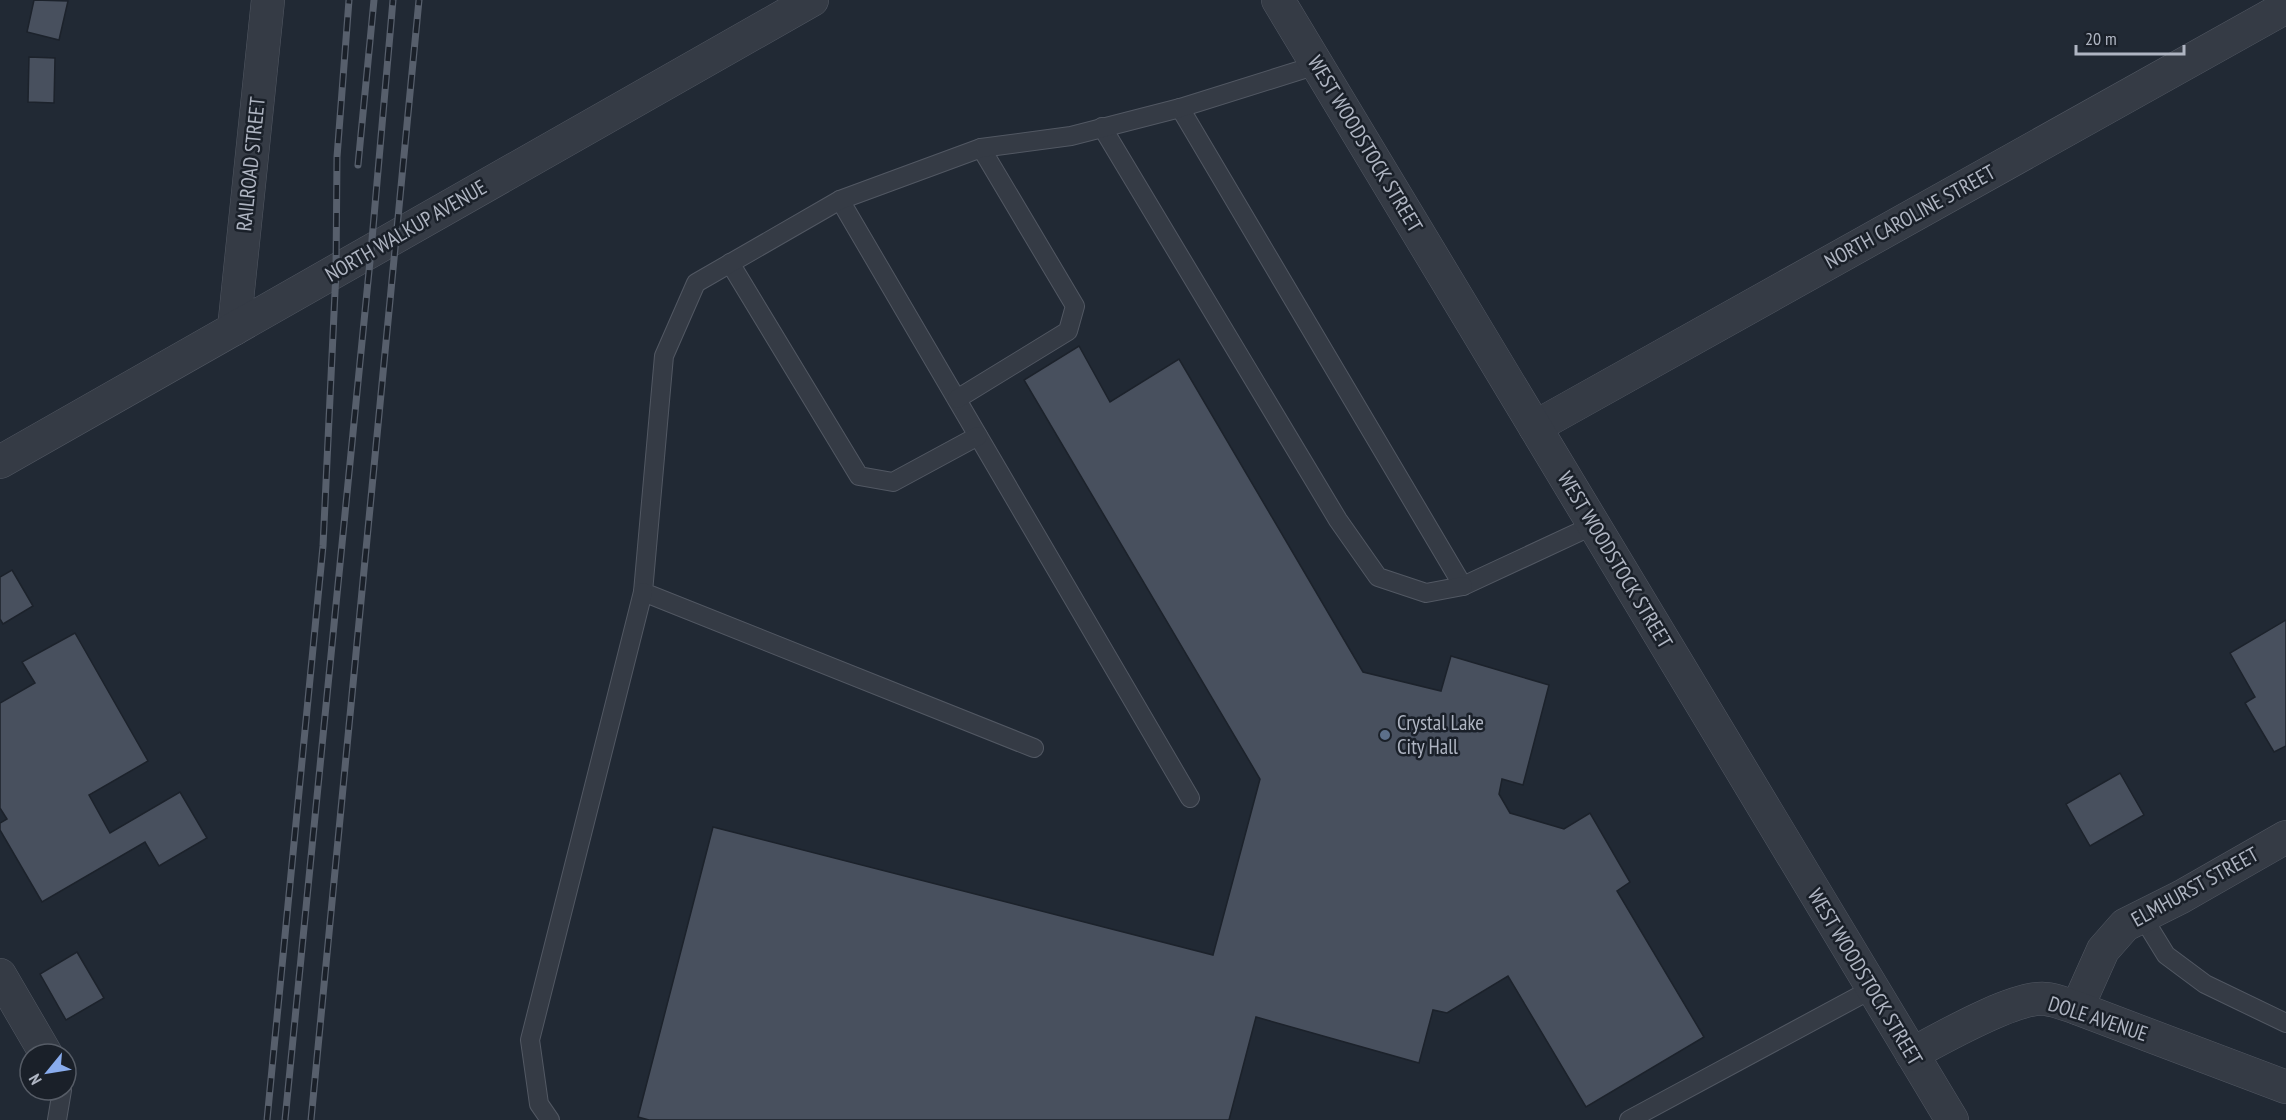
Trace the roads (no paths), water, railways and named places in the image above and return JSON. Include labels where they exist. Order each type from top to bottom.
[{"type":"street","name":"RAILROAD STREET","points":[[234,329],[268,0]]},
{"type":"street","name":"NORTH WALKUP AVENUE","points":[[0,462],[812,0]]},
{"type":"street","name":"WEST WOODSTOCK STREET","points":[[1280,1],[1912,1054],[1943,1117]]},
{"type":"street","name":"NORTH CAROLINE STREET","points":[[1535,427],[2286,8]]},
{"type":"street","name":"ELMHURST STREET","points":[[2077,1008],[2103,950],[2126,925],[2181,897],[2286,837]]},
{"type":"street","points":[[0,975],[39,1042]]},
{"type":"street","name":"DOLE AVENUE","points":[[1912,1054],[1956,1030],[2020,1003],[2044,998],[2077,1008],[2286,1087]]},
{"type":"lane","points":[[550,1120],[539,1104],[530,1040],[643,592],[664,356],[696,283],[840,200],[981,147],[1071,136],[1180,108],[1317,65]]},
{"type":"lane","points":[[1180,108],[1463,586]]},
{"type":"lane","points":[[1102,128],[1338,520],[1378,577],[1426,593],[1463,586],[1594,525]]},
{"type":"lane","points":[[957,399],[1068,331],[1075,306],[981,147]]},
{"type":"lane","points":[[840,200],[1190,798]]},
{"type":"lane","points":[[730,263],[859,476],[892,482],[978,436]]},
{"type":"lane","points":[[643,592],[1034,748]]},
{"type":"lane","points":[[2142,916],[2166,956],[2205,984],[2286,1023]]},
{"type":"lane","points":[[1629,1120],[1872,989]]},
{"type":"lane","points":[[57,1120],[60,1102]]},
{"type":"railway","points":[[267,1120],[323,546],[336,271],[337,157],[349,0]]},
{"type":"railway","points":[[358,165],[374,0]]},
{"type":"railway","points":[[285,1120],[371,251],[393,0]]},
{"type":"railway","points":[[311,1120],[419,0]]},
{"type":"place","name":"Crystal Lake City Hall","points":[[1385,735]]}]
